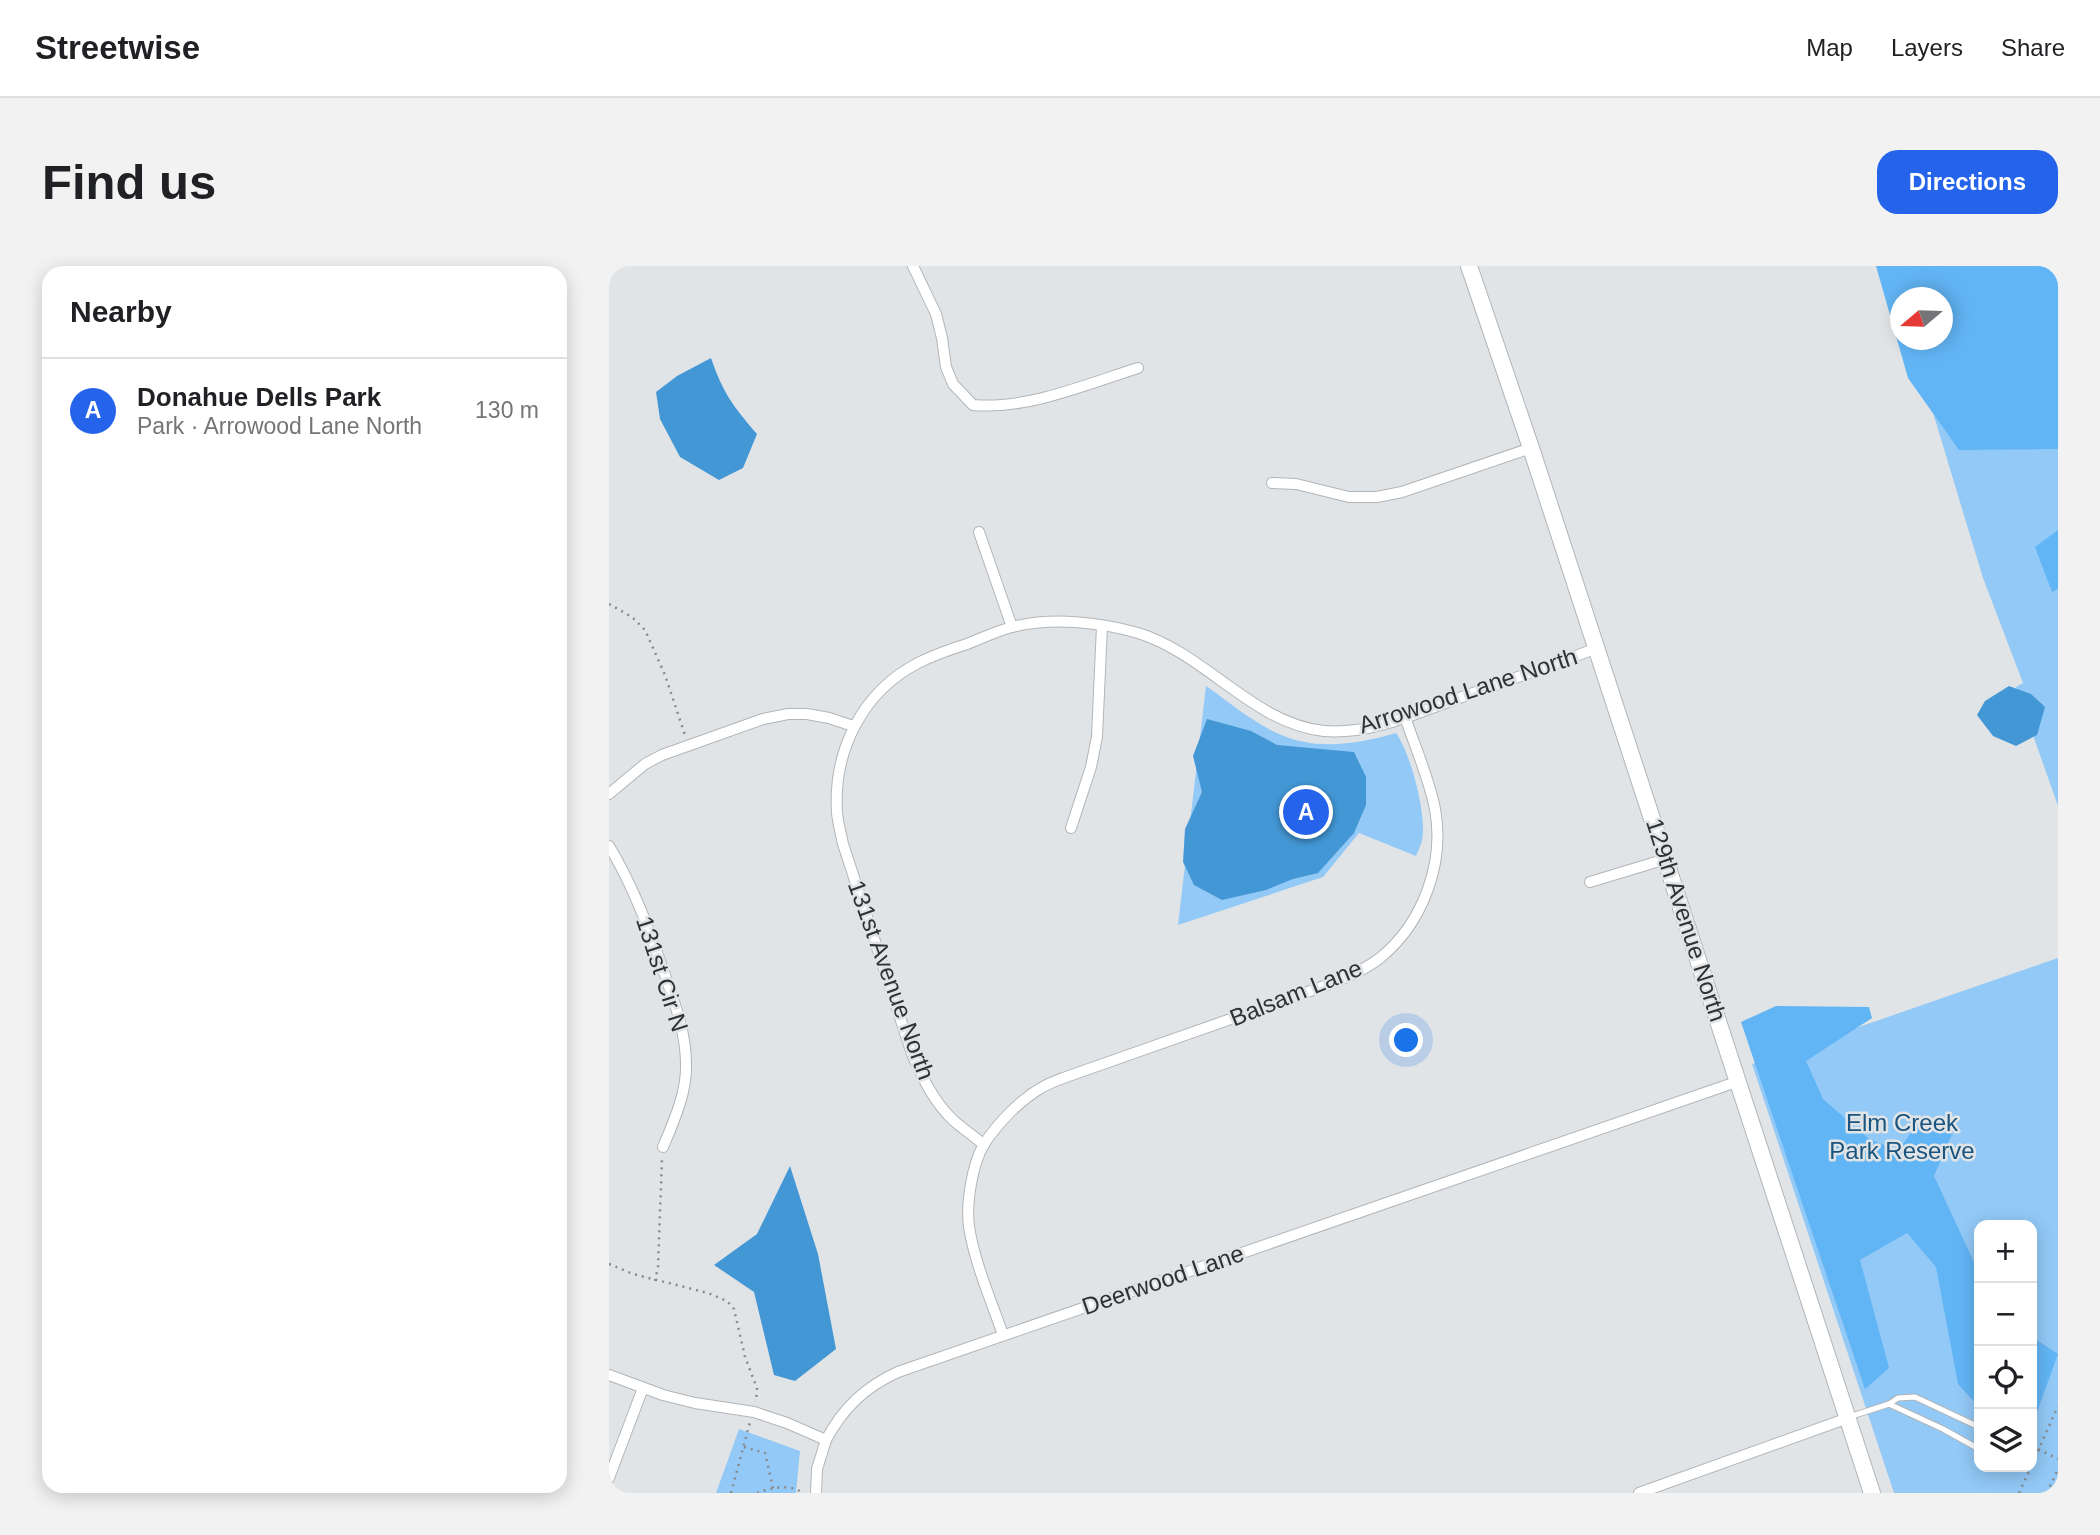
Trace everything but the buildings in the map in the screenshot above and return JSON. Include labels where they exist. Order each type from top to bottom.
[{"type":"main road","name":"129th Avenue North","points":[[1469,266],[1597,648],[1873,1493]]},
{"type":"street","points":[[913,266],[936,314],[946,367],[953,384],[973,405],[1003,405],[1044,397],[1138,368]]},
{"type":"street","points":[[1272,483],[1296,484],[1349,497],[1377,497],[1402,492],[1531,448]]},
{"type":"street","points":[[979,532],[1013,627]]},
{"type":"street","name":"Arrowood Lane North","points":[[853,726],[870,702],[891,681],[916,664],[1013,627],[1067,622],[1138,634],[1170,646],[1197,662],[1276,717],[1299,726],[1325,731],[1353,731],[1405,717],[1597,648]]},
{"type":"street","points":[[1071,828],[1088,777],[1097,737],[1102,626]]},
{"type":"street","points":[[609,794],[645,764],[688,745],[764,719],[788,714],[807,714],[853,726]]},
{"type":"street","name":"Balsam Lane","points":[[984,1145],[1020,1104],[1042,1087],[1333,983],[1370,965],[1400,938],[1416,916],[1428,890],[1435,865],[1438,837],[1428,784],[1405,717]]},
{"type":"street","name":"131st Avenue North","points":[[853,726],[842,754],[837,784],[837,814],[843,844],[922,1077],[952,1118],[984,1145]]},
{"type":"street","name":"131st Cir N","points":[[609,846],[637,899],[678,1013],[685,1041],[687,1067],[682,1095],[663,1147]]},
{"type":"street","points":[[1590,882],[1666,859]]},
{"type":"street","name":"Deerwood Lane","points":[[816,1493],[817,1469],[826,1440],[836,1421],[863,1391],[880,1380],[1739,1081]]},
{"type":"street","points":[[984,1145],[974,1173],[969,1199],[969,1226],[975,1254],[1003,1335]]},
{"type":"street","points":[[609,1375],[695,1403],[754,1412],[826,1440]]},
{"type":"street","points":[[609,1478],[643,1388]]},
{"type":"street","points":[[1639,1493],[1848,1418]]},
{"type":"lane","points":[[1848,1418],[1889,1404],[1898,1398],[1915,1397],[1974,1425]]},
{"type":"lane","points":[[1889,1404],[1974,1446]]},
{"type":"path","points":[[609,604],[632,617],[645,630],[666,675],[688,745]]},
{"type":"path","points":[[655,1281],[658,1267],[663,1147]]},
{"type":"path","points":[[609,1264],[655,1281],[718,1297],[727,1301],[734,1309],[745,1357],[757,1388],[754,1412],[732,1493]]},
{"type":"path","points":[[2058,1406],[2038,1449],[2058,1459]]},
{"type":"path","points":[[744,1447],[765,1453],[773,1488]]},
{"type":"path","points":[[2047,1493],[2058,1469]]},
{"type":"path","points":[[2019,1493],[2028,1472]]},
{"type":"path","points":[[757,1493],[773,1488],[800,1491]]},
{"type":"green space","points":[[1889,266],[2058,266],[2058,806],[2016,687],[2023,683],[1983,578],[1914,350],[1953,350],[1953,287],[1897,287]]},
{"type":"green space","points":[[1206,686],[1259,724],[1308,743],[1352,743],[1396,733],[1407,755],[1420,801],[1423,829],[1422,842],[1416,856],[1359,833],[1323,877],[1178,925]]},
{"type":"green space","name":"Elm Creek Park Reserve","points":[[2058,958],[2058,1493],[1894,1493],[1752,1064]]},
{"type":"green space","points":[[739,1429],[800,1451],[796,1493],[716,1493]]},
{"type":"shaded area","points":[[1876,266],[2058,266],[2058,449],[1959,450],[1908,378],[1900,350],[1953,350],[1953,287],[1890,287],[1890,315]]},
{"type":"shaded area","points":[[711,358],[729,399],[757,434],[743,468],[719,480],[680,457],[660,419],[656,392],[677,376]]},
{"type":"shaded area","points":[[2058,530],[2058,589],[2052,592],[2035,547]]},
{"type":"shaded area","points":[[2009,686],[2031,694],[2045,707],[2037,735],[2016,746],[1993,736],[1977,715],[1985,701]]},
{"type":"shaded area","points":[[1207,719],[1251,731],[1277,745],[1354,752],[1366,777],[1366,805],[1354,833],[1318,873],[1266,890],[1222,900],[1194,885],[1183,862],[1185,829],[1202,792],[1193,756]]},
{"type":"shaded area","points":[[1776,1006],[1869,1007],[1872,1018],[1806,1061],[1823,1099],[1869,1139],[1898,1151],[1920,1120],[1952,1134],[1934,1176],[1974,1262],[1974,1402],[1958,1384],[1936,1267],[1907,1233],[1860,1260],[1889,1368],[1865,1389],[1741,1022]]},
{"type":"shaded area","points":[[790,1166],[818,1254],[836,1349],[795,1381],[774,1375],[754,1292],[714,1265],[757,1234]]},
{"type":"shaded area","points":[[2037,1340],[2058,1354],[2037,1412]]},
{"type":"place","name":"Donahue Dells Park","points":[[1306,812]]}]
